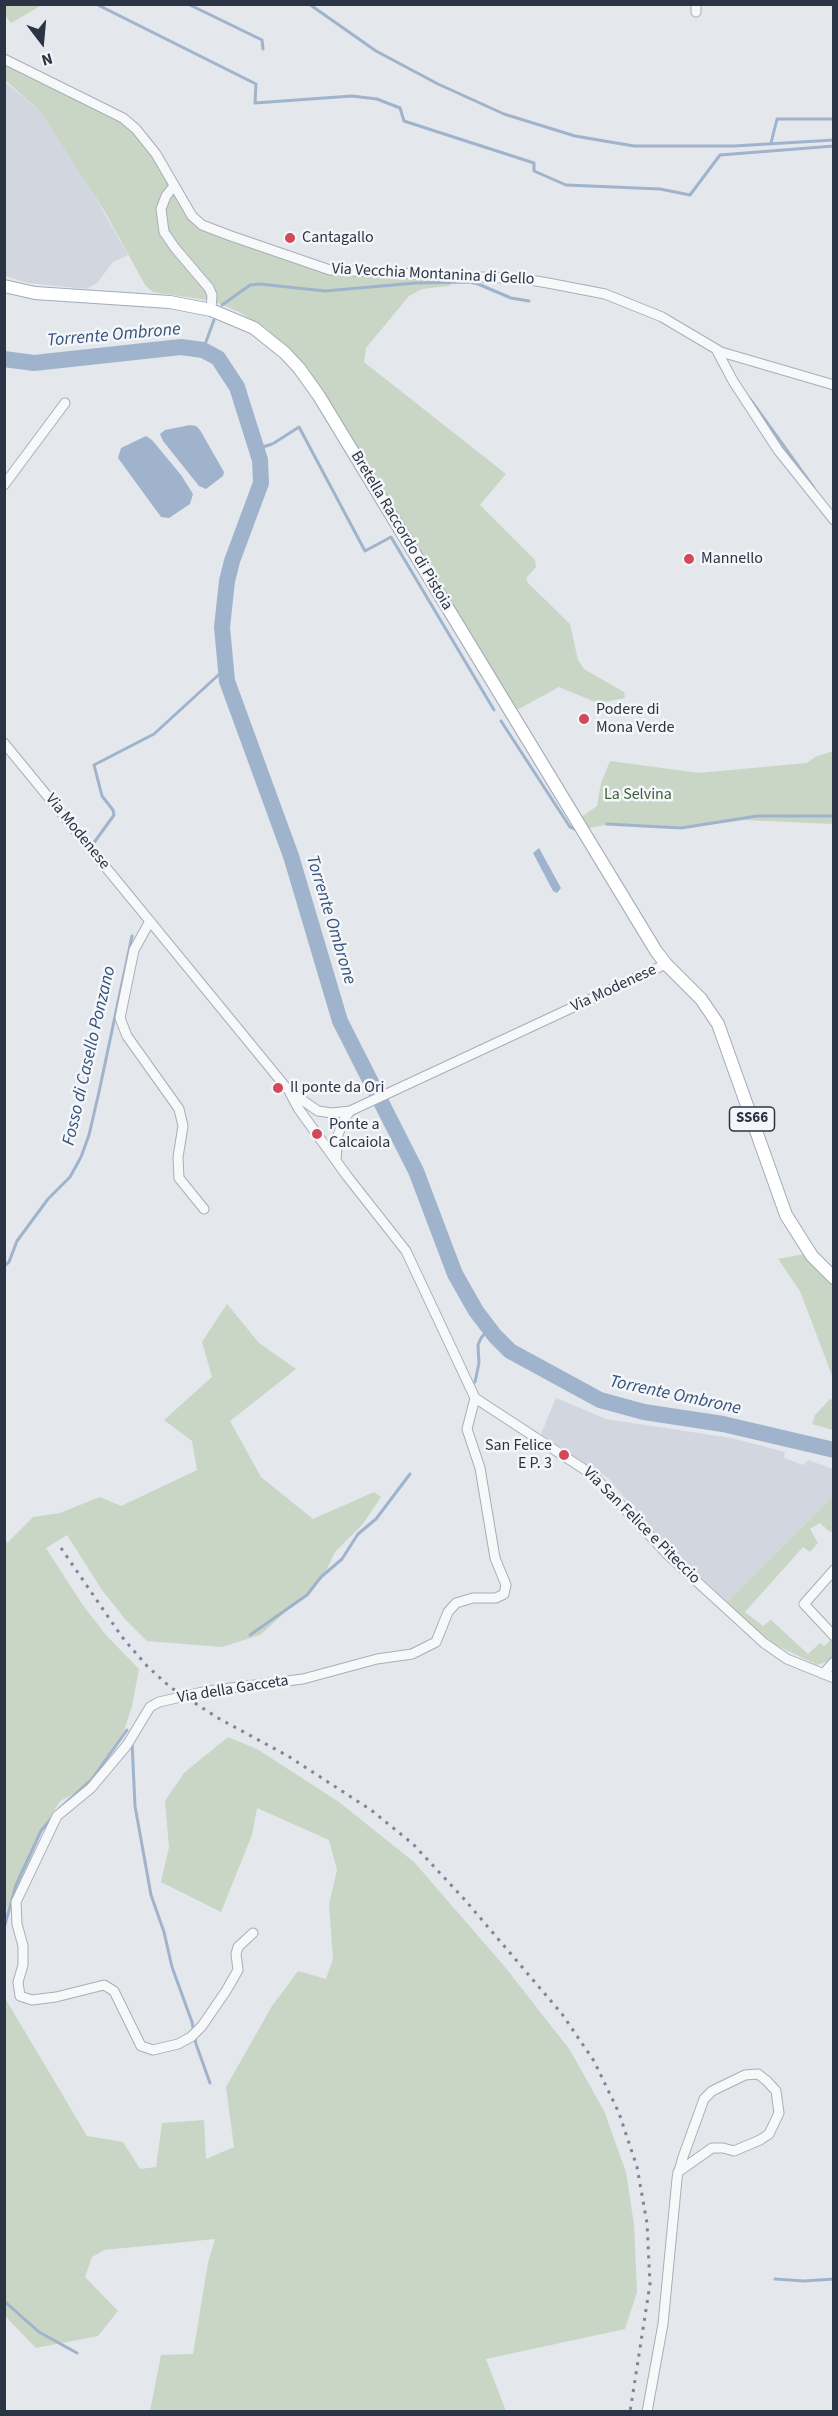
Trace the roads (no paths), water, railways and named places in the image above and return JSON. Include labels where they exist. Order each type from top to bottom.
[{"type":"main road","name":"Bretella Raccordo di Pistoia","points":[[4,286],[35,292],[170,302],[211,310],[241,320],[285,353],[310,383],[666,964]]},
{"type":"main road","name":"Via Modenese","points":[[666,964],[701,999],[718,1024],[786,1215],[812,1256],[834,1278]]},
{"type":"street","name":"Via Vecchia Montanina di Gello","points":[[4,59],[123,118],[136,129],[156,154],[173,187],[192,216],[202,225],[306,264],[330,270],[524,279],[583,289],[621,300],[662,317],[721,352],[834,385]]},
{"type":"street","points":[[173,187],[166,196],[161,209],[164,232],[209,288],[212,295],[211,310]]},
{"type":"street","points":[[716,349],[733,381],[778,450],[834,520]]},
{"type":"street","points":[[4,485],[65,403]]},
{"type":"street","name":"Via Modenese","points":[[4,743],[289,1091]]},
{"type":"street","points":[[150,921],[134,950],[120,1018],[127,1036],[180,1109],[183,1126],[178,1156],[179,1178],[204,1209]]},
{"type":"street","name":"Via Modenese","points":[[350,1111],[666,964]]},
{"type":"street","points":[[289,1091],[318,1111],[332,1113],[350,1111]]},
{"type":"street","points":[[289,1091],[298,1108],[336,1160],[406,1251],[475,1398]]},
{"type":"street","points":[[336,1160],[338,1136],[343,1121],[350,1111]]},
{"type":"street","name":"Via San Felice e Piteccio","points":[[475,1398],[593,1475],[669,1556],[764,1643],[787,1659],[834,1678]]},
{"type":"street","name":"Via della Gacceta","points":[[253,1933],[238,1947],[236,1954],[238,1970],[226,1992],[202,2026],[191,2037],[178,2044],[153,2050],[141,2046],[114,1991],[104,1985],[32,2000],[20,1996],[18,1982],[24,1965],[16,1902],[57,1816],[91,1788],[128,1745],[150,1707],[159,1702],[207,1691],[303,1679],[377,1659],[412,1654],[436,1642],[448,1612],[456,1603],[473,1598],[496,1598],[504,1594],[506,1585],[495,1558],[480,1468],[467,1429],[475,1398]]},
{"type":"street","points":[[834,1570],[804,1604],[834,1636]]},
{"type":"street","points":[[823,1674],[834,1662]]},
{"type":"street","points":[[647,2412],[659,2348],[678,2172],[704,2099],[712,2091],[745,2075],[758,2074],[767,2081],[776,2091],[779,2113],[769,2134],[734,2151],[712,2148],[678,2172]]},
{"type":"water","points":[[190,425],[200,430],[224,472],[223,476],[206,489],[199,486],[163,441],[160,434],[165,430]]},
{"type":"water","points":[[146,436],[181,475],[193,494],[190,504],[169,518],[161,517],[118,458],[121,448]]},
{"type":"water","points":[[539,848],[561,888],[557,893],[553,891],[533,853]]},
{"type":"waterway","points":[[96,4],[256,84],[255,103],[352,96],[377,99],[400,108],[404,121],[534,163],[534,171],[566,185],[660,189],[690,195],[720,155],[834,146]]},
{"type":"waterway","points":[[188,4],[262,40],[263,49]]},
{"type":"waterway","points":[[309,4],[376,51],[438,84],[504,114],[575,136],[634,146],[734,146],[834,140]]},
{"type":"waterway","points":[[771,143],[777,119],[834,119]]},
{"type":"waterway","points":[[222,305],[250,285],[260,284],[325,291],[416,283],[470,282],[511,298],[529,301]]},
{"type":"waterway","points":[[203,350],[214,320]]},
{"type":"waterway","name":"Torrente Ombrone","points":[[4,359],[34,363],[181,347],[203,350],[218,358],[237,387],[260,460],[261,483],[232,561],[227,581],[222,627],[227,681],[291,856],[340,1021],[416,1171],[455,1274],[476,1311],[495,1336],[510,1351],[600,1400],[644,1412],[723,1424],[834,1450]]},
{"type":"waterway","points":[[750,399],[814,488]]},
{"type":"waterway","points":[[274,443],[299,427],[365,551],[391,537],[494,710]]},
{"type":"waterway","points":[[257,449],[272,444]]},
{"type":"waterway","name":"Fosso di Casello Ponzano","points":[[93,844],[114,815],[113,810],[102,796],[94,765],[154,734],[226,668]]},
{"type":"waterway","points":[[501,721],[570,827],[575,829]]},
{"type":"waterway","points":[[607,824],[681,828],[757,816],[834,816]]},
{"type":"waterway","name":"Fosso di Casello Ponzano","points":[[4,1266],[9,1262],[17,1241],[48,1199],[70,1177],[81,1157],[89,1135],[99,1092],[132,936]]},
{"type":"waterway","points":[[475,1382],[479,1363],[478,1345],[489,1329]]},
{"type":"waterway","points":[[250,1635],[307,1595],[321,1577],[342,1559],[358,1534],[376,1519],[410,1474]]},
{"type":"waterway","points":[[60,1808],[92,1779],[127,1730]]},
{"type":"waterway","points":[[132,1742],[135,1806],[151,1895],[210,2083]]},
{"type":"waterway","points":[[4,1928],[16,1885],[41,1831],[54,1815]]},
{"type":"waterway","points":[[775,2279],[804,2281],[834,2279]]},
{"type":"waterway","points":[[4,2301],[39,2332],[77,2353]]},
{"type":"railway","points":[[61,1548],[122,1637],[147,1666],[170,1687],[218,1718],[288,1756],[371,1810],[413,1844],[465,1900],[562,2014],[594,2061],[619,2113],[637,2167],[647,2223],[650,2284],[630,2412]]},
{"type":"place","name":"Cantagallo","points":[[290,238]]},
{"type":"place","name":"Mannello","points":[[689,559]]},
{"type":"place","name":"Podere di Mona Verde","points":[[584,719]]},
{"type":"place","name":"Il ponte da Ori","points":[[278,1088]]},
{"type":"place","name":"Ponte a Calcaiola","points":[[317,1134]]},
{"type":"place","name":"San Felice E P. 3","points":[[564,1455]]},
{"type":"park label","name":"La Selvina","points":[[638,795]]}]
